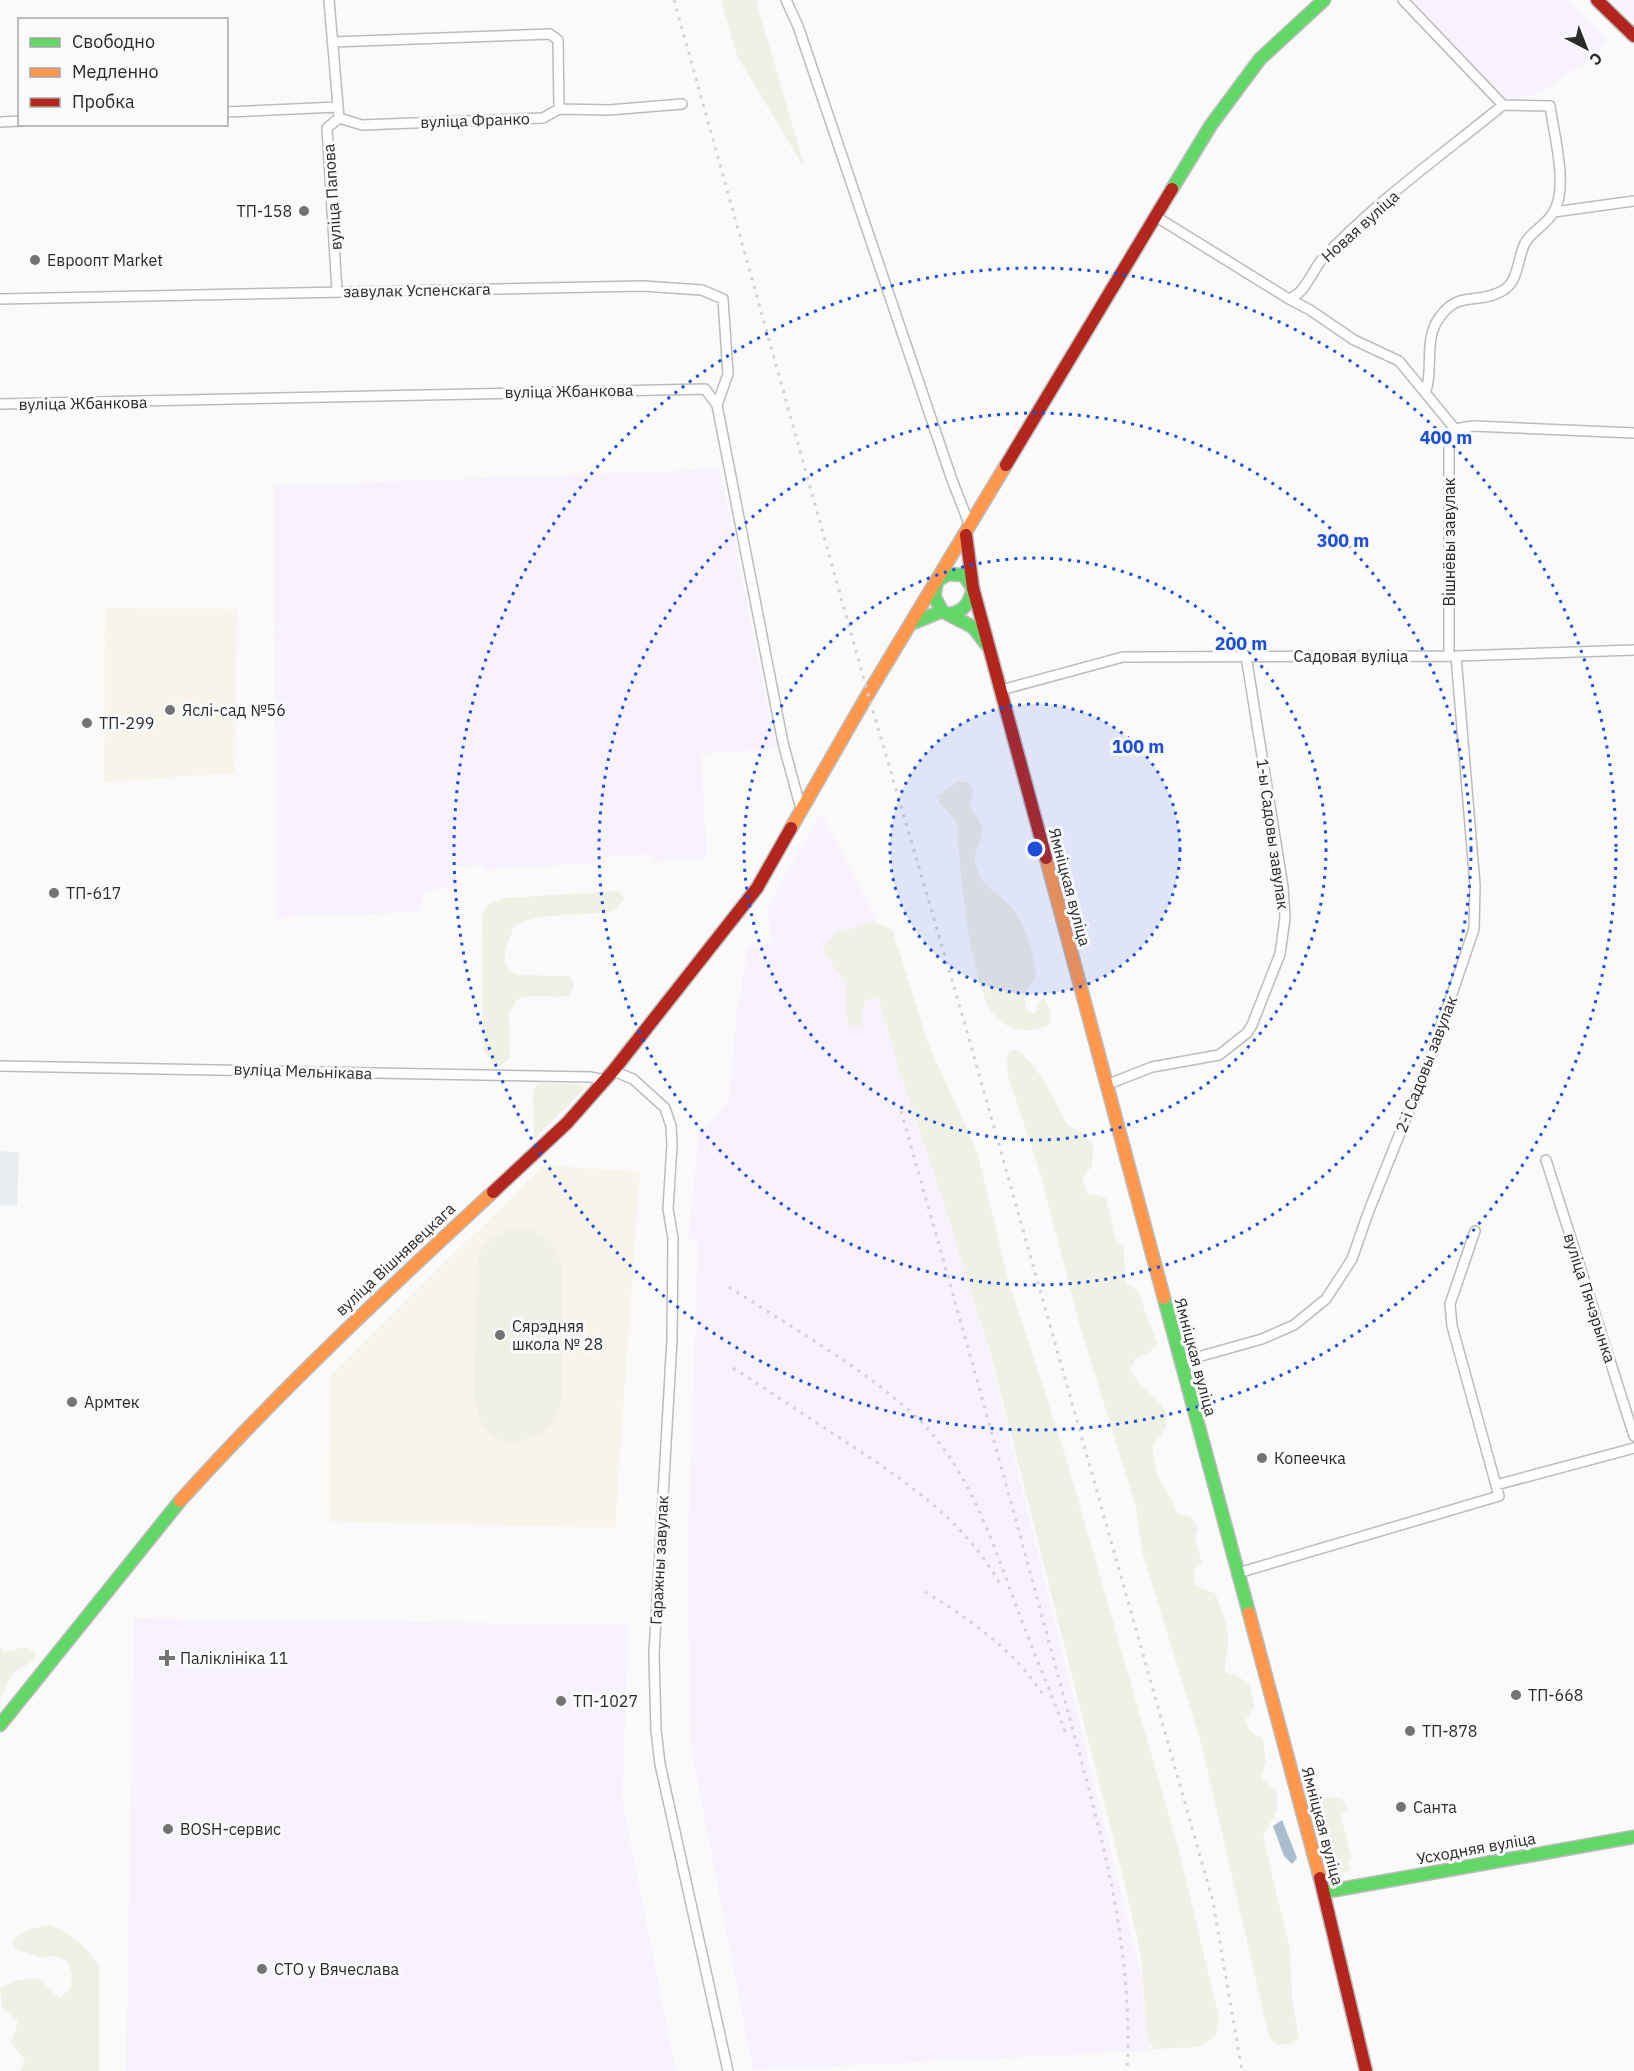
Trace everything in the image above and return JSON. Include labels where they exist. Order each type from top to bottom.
[{"type":"main road","name":"вуліца Вішнявецкага","points":[[0,1725],[156,1528],[225,1451],[363,1311],[567,1123],[609,1076],[757,888],[801,809],[1187,164],[1245,76],[1324,0]]},
{"type":"main road","points":[[1597,0],[1634,36]]},
{"type":"main road","name":"Ямніцкая вуліца","points":[[968,530],[973,588],[1324,1892],[1366,2071]]},
{"type":"main road","points":[[912,623],[928,615],[946,613],[961,611],[968,605],[973,588],[967,578],[960,574],[948,574],[937,581],[934,596],[946,613],[976,630],[992,652]]},
{"type":"main road","name":"Усходняя вуліца","points":[[1324,1892],[1634,1837]]},
{"type":"street","name":"вуліца Папова","points":[[329,0],[339,118],[327,128],[337,291]]},
{"type":"street","points":[[786,0],[798,26],[968,530]]},
{"type":"street","points":[[1403,0],[1503,105],[1550,106],[1561,195],[1554,212],[1525,243],[1514,276],[1504,290],[1456,301],[1443,313],[1432,335],[1426,391]]},
{"type":"street","points":[[332,42],[550,34],[558,40],[559,109]]},
{"type":"street","name":"вуліца Франко","points":[[339,118],[362,125],[543,118],[559,109],[609,110],[682,104]]},
{"type":"street","name":"Новая вуліца","points":[[1289,299],[1302,289],[1324,256],[1374,211],[1503,105]]},
{"type":"street","points":[[228,112],[338,107]]},
{"type":"street","points":[[0,122],[18,121]]},
{"type":"street","points":[[1554,212],[1634,201]]},
{"type":"street","points":[[1155,216],[1354,340],[1400,361],[1426,391],[1430,401],[1455,429],[1473,426],[1634,434]]},
{"type":"street","name":"завулак Успенскага","points":[[0,299],[643,286],[702,290],[723,299],[728,374],[717,405]]},
{"type":"street","name":"вуліца Жбанкова","points":[[0,404],[30,406],[705,389],[717,405]]},
{"type":"street","points":[[717,405],[783,743],[801,809]]},
{"type":"street","name":"Вішнёвы завулак","points":[[1453,656],[1449,459],[1450,441],[1455,429]]},
{"type":"street","name":"Садовая вуліца","points":[[1001,690],[1123,657],[1453,656],[1634,650]]},
{"type":"street","name":"1-ы Садовы завулак","points":[[1106,1085],[1152,1067],[1225,1052],[1252,1025],[1278,960],[1284,928],[1284,898],[1246,656]]},
{"type":"street","name":"2-і Садовы завулак","points":[[1180,1362],[1263,1339],[1294,1325],[1326,1299],[1352,1259],[1432,1053],[1474,929],[1475,885],[1453,656]]},
{"type":"street","name":"вуліца Мельнікава","points":[[0,1066],[609,1076]]},
{"type":"street","name":"Гаражны завулак","points":[[609,1076],[633,1079],[665,1108],[671,1126],[668,1209],[673,1238],[672,1339],[654,1643],[656,1730],[660,1764],[728,2071]]},
{"type":"street","name":"вуліца Пячэрынка","points":[[1546,1160],[1634,1436]]},
{"type":"street","points":[[1238,1573],[1499,1496],[1452,1326],[1450,1304],[1475,1231]]},
{"type":"street","points":[[1496,1485],[1634,1448]]},
{"type":"shaded area","points":[[721,0],[756,0],[805,169],[737,56]]},
{"type":"shaded area","points":[[1412,0],[1569,0],[1608,40],[1591,58],[1538,94],[1502,101]]},
{"type":"shaded area","points":[[1612,0],[1634,0],[1634,22]]},
{"type":"shaded area","points":[[720,469],[776,749],[701,754],[707,859],[654,862],[653,854],[607,857],[606,862],[484,870],[483,865],[456,866],[457,888],[426,890],[417,912],[276,918],[274,486]]},
{"type":"shaded area","name":"Яслі-сад №56","points":[[105,608],[237,609],[235,773],[104,782]]},
{"type":"shaded area","points":[[957,782],[967,782],[973,790],[971,808],[983,829],[975,861],[980,877],[1014,911],[1030,943],[1036,977],[1026,993],[1025,1001],[1027,1010],[1033,1014],[1037,1011],[1038,1003],[1044,998],[1051,1012],[1050,1024],[1043,1027],[1022,1030],[1002,1022],[987,1003],[979,981],[968,925],[957,824],[936,797]]},
{"type":"shaded area","points":[[821,812],[879,925],[936,1139],[1141,1973],[1149,2051],[753,2070],[690,1743],[688,1546],[698,1241],[688,1241],[699,1133],[729,1101],[736,1018],[748,947],[772,942],[767,907]]},
{"type":"shaded area","points":[[618,891],[625,899],[614,911],[551,916],[515,925],[505,949],[505,965],[516,975],[570,976],[574,985],[569,996],[531,996],[518,999],[509,1013],[510,1059],[499,1066],[483,1049],[482,915],[487,905],[505,898]]},
{"type":"shaded area","points":[[872,922],[892,929],[928,1043],[977,1151],[1008,1279],[1064,1451],[1179,1851],[1219,2018],[1215,2036],[1200,2047],[1154,2049],[1148,2041],[1140,1951],[1125,1885],[990,1352],[942,1197],[900,1073],[879,999],[867,999],[861,1012],[863,1027],[850,1027],[845,1009],[846,985],[823,949],[835,933]]},
{"type":"shaded area","points":[[1017,1050],[1039,1074],[1067,1125],[1081,1132],[1093,1144],[1092,1166],[1082,1178],[1087,1193],[1106,1198],[1115,1238],[1124,1247],[1125,1282],[1138,1291],[1157,1344],[1149,1353],[1135,1359],[1130,1370],[1162,1405],[1166,1413],[1167,1422],[1152,1446],[1157,1472],[1178,1514],[1191,1517],[1198,1528],[1195,1538],[1202,1562],[1194,1570],[1195,1586],[1215,1593],[1228,1638],[1225,1672],[1238,1676],[1250,1686],[1254,1707],[1245,1721],[1251,1732],[1263,1739],[1266,1762],[1261,1777],[1277,1793],[1277,1811],[1263,1837],[1290,1950],[1292,1998],[1299,2037],[1291,2044],[1277,2045],[1269,2037],[1202,1746],[1142,1551],[1136,1507],[1081,1330],[1041,1176],[1008,1076],[1007,1058],[1010,1051]]},
{"type":"shaded area","points":[[538,1083],[581,1084],[585,1088],[534,1139],[533,1091]]},
{"type":"shaded area","points":[[0,1151],[19,1152],[17,1205],[0,1206]]},
{"type":"shaded area","name":"Сярэдняя школа № 28","points":[[544,1165],[640,1172],[615,1528],[329,1521],[330,1376]]},
{"type":"shaded area","points":[[517,1228],[536,1232],[549,1240],[554,1246],[563,1272],[562,1399],[551,1425],[541,1433],[527,1439],[504,1441],[488,1432],[483,1425],[474,1394],[477,1259],[480,1252],[493,1238]]},
{"type":"shaded area","points":[[134,1618],[629,1625],[622,1799],[676,2071],[126,2071]]},
{"type":"shaded area","points":[[0,1647],[4,1652],[26,1647],[35,1652],[36,1659],[13,1673],[0,1699]]},
{"type":"shaded area","points":[[1329,1796],[1343,1800],[1348,1811],[1340,1814],[1352,1858],[1348,1860],[1351,1870],[1338,1874],[1335,1871],[1317,1808],[1318,1801]]},
{"type":"shaded area","points":[[49,1925],[77,1941],[90,1953],[99,1966],[99,2071],[20,2071],[25,2060],[11,2043],[18,2022],[2,2007],[0,1988],[17,1980],[39,1978],[59,1998],[71,1988],[72,1973],[67,1961],[54,1956],[42,1958],[15,1949],[13,1940],[29,1929]]},
{"type":"water","points":[[1282,1820],[1297,1858],[1292,1864],[1284,1856],[1273,1826]]},
{"type":"railway","points":[[674,0],[868,694],[964,1021],[1213,1902],[1242,2071]]},
{"type":"railway","points":[[901,1111],[1016,1520],[1094,1810],[1117,1913],[1124,1966],[1128,2018],[1127,2071]]},
{"type":"railway","points":[[729,1287],[869,1379],[912,1413],[933,1435],[951,1459],[980,1512],[1066,1734]]},
{"type":"railway","points":[[733,1368],[908,1485],[950,1520],[968,1539],[1000,1584]]},
{"type":"railway","points":[[925,1592],[959,1613],[1007,1651],[1034,1681],[1045,1698]]},
{"type":"traffic: fast","points":[[1172,189],[1211,125],[1260,59],[1324,0]]},
{"type":"traffic: fast","points":[[942,611],[934,596],[937,581],[948,574],[963,575],[973,588],[972,593],[963,608],[950,614]]},
{"type":"traffic: fast","points":[[913,623],[942,611],[973,627],[986,644]]},
{"type":"traffic: fast","points":[[1164,1298],[1249,1613]]},
{"type":"traffic: fast","points":[[0,1725],[180,1501]]},
{"type":"traffic: fast","points":[[1324,1892],[1634,1837]]},
{"type":"traffic: slow","points":[[791,828],[868,694],[1006,465]]},
{"type":"traffic: slow","points":[[1046,858],[1164,1298]]},
{"type":"traffic: slow","points":[[180,1501],[294,1382],[372,1305],[493,1192]]},
{"type":"traffic: slow","points":[[1249,1613],[1320,1878]]},
{"type":"traffic: jam","points":[[1597,0],[1634,36]]},
{"type":"traffic: jam","points":[[1006,465],[1172,189]]},
{"type":"traffic: jam","points":[[966,535],[973,588],[1046,858]]},
{"type":"traffic: jam","points":[[493,1192],[567,1123],[613,1071],[757,888],[791,828]]},
{"type":"traffic: jam","points":[[1320,1878],[1366,2071]]},
{"type":"place","name":"ТП-158","points":[[304,211]]},
{"type":"place","name":"Евроопт Market","points":[[35,260]]},
{"type":"place","name":"Яслі-сад №56","points":[[170,710]]},
{"type":"place","name":"ТП-299","points":[[87,723]]},
{"type":"place","name":"ТП-617","points":[[54,893]]},
{"type":"place","name":"Сярэдняя школа № 28","points":[[500,1335]]},
{"type":"place","name":"Армтек","points":[[72,1402]]},
{"type":"place","name":"Копеечка","points":[[1262,1458]]},
{"type":"place","name":"Паліклініка 11","points":[[167,1658]]},
{"type":"place","name":"ТП-668","points":[[1516,1695]]},
{"type":"place","name":"ТП-1027","points":[[561,1701]]},
{"type":"place","name":"ТП-878","points":[[1410,1731]]},
{"type":"place","name":"Санта","points":[[1401,1807]]},
{"type":"place","name":"BOSH-сервис","points":[[168,1829]]},
{"type":"place","name":"СТО у Вячеслава","points":[[262,1969]]}]
